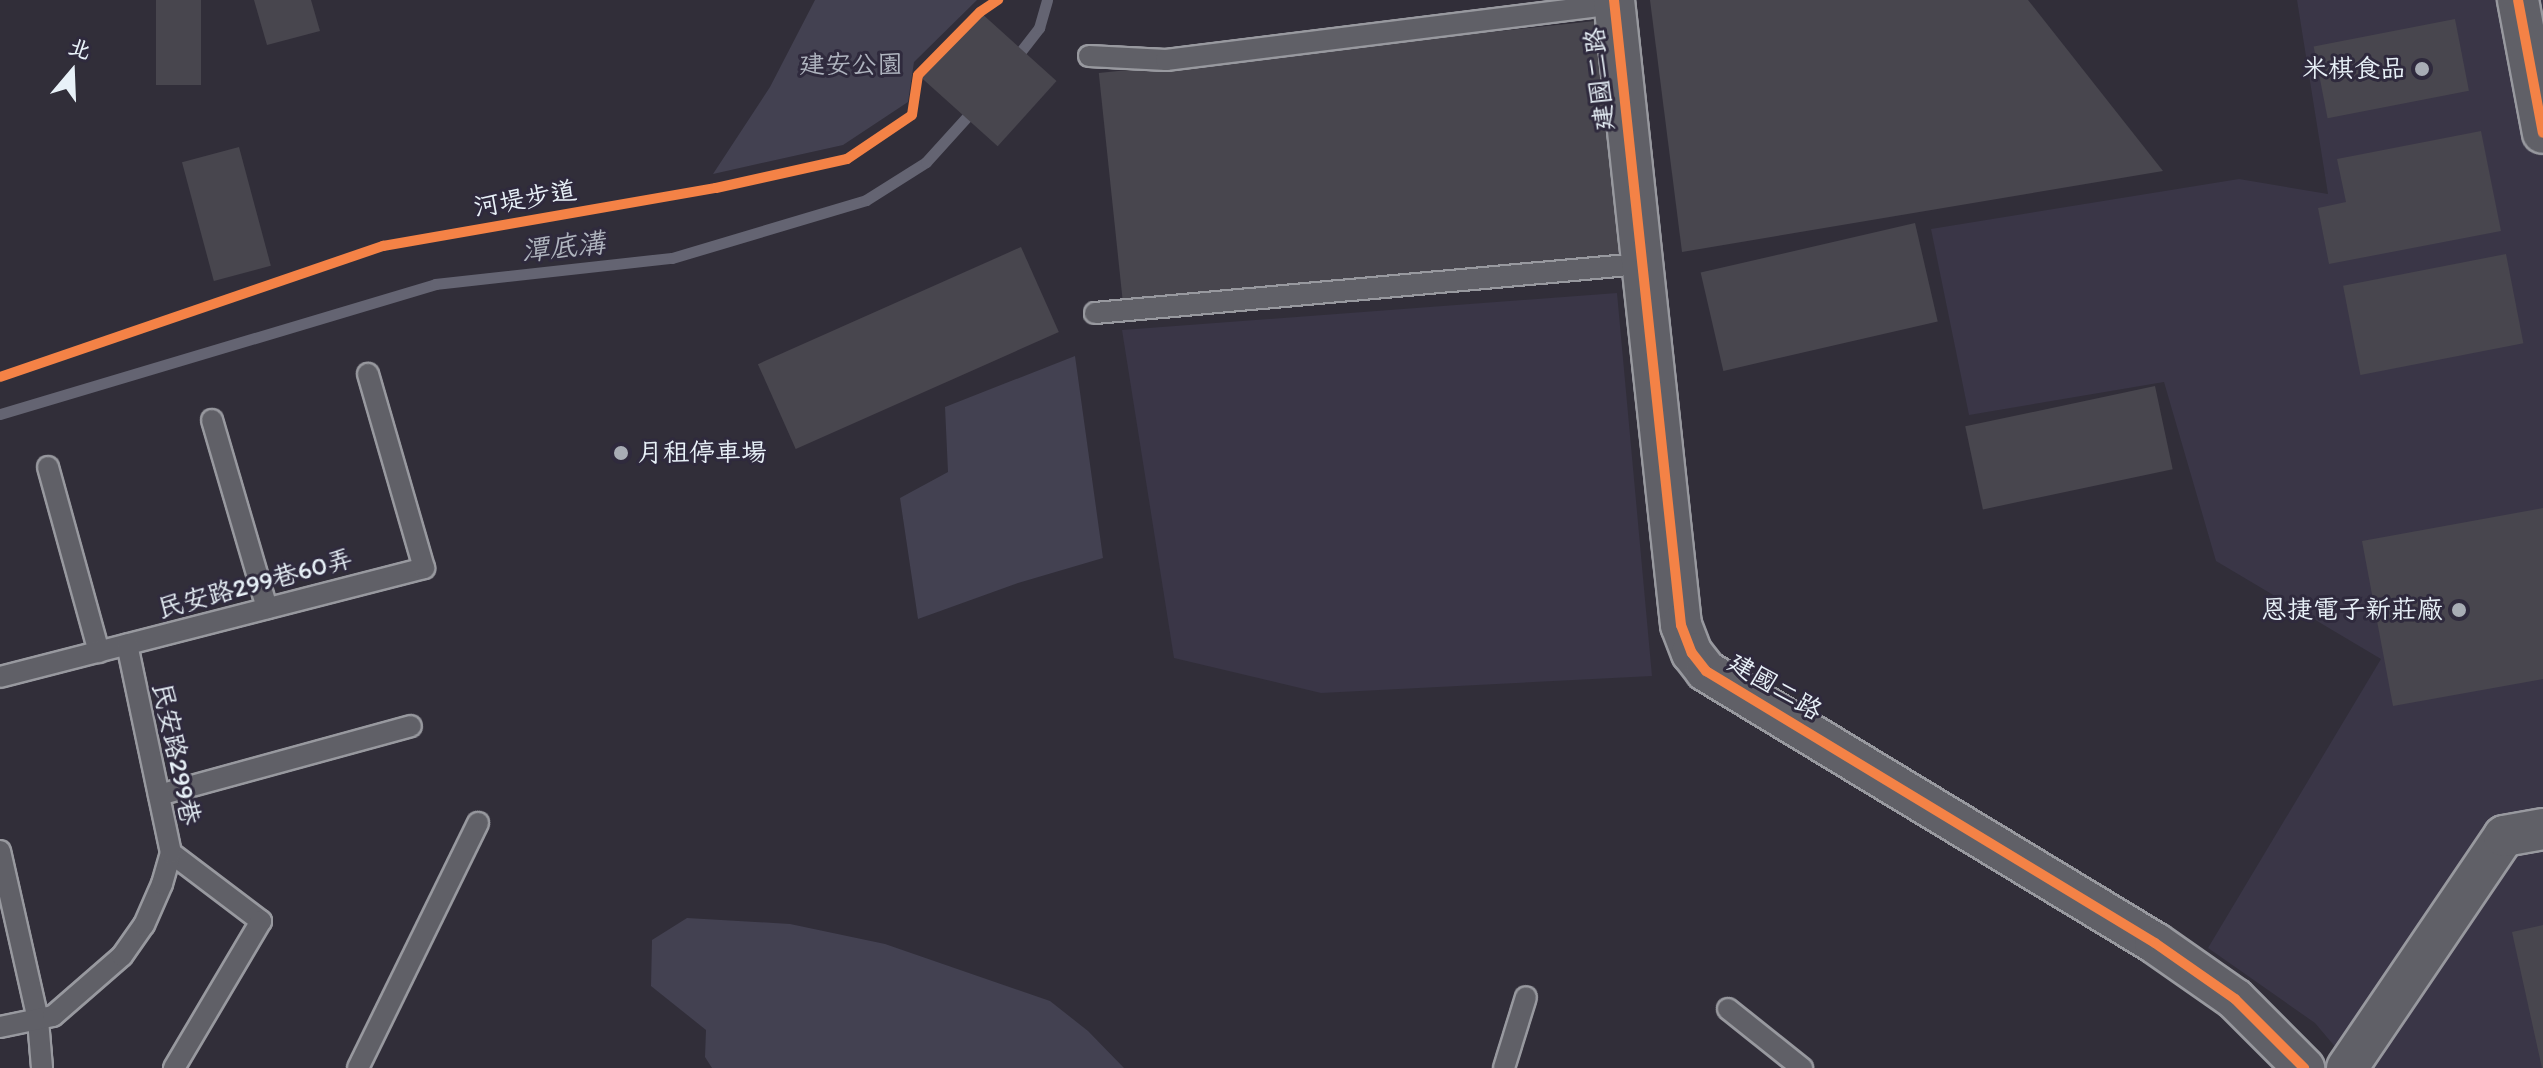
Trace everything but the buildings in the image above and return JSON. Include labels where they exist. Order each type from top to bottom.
[{"type":"street","points":[[2518,0],[2543,133]]},
{"type":"street","name":"建國二路","points":[[1614,2],[1681,625],[1692,653],[1706,671],[2155,943],[2235,999],[2304,1068]]},
{"type":"street","points":[[2347,1068],[2504,836],[2543,829]]},
{"type":"lane","points":[[1089,56],[1166,60],[1614,2]]},
{"type":"lane","points":[[1095,313],[1640,264]]},
{"type":"lane","name":"民安路299巷60弄","points":[[0,677],[424,568],[368,374]]},
{"type":"lane","points":[[212,420],[267,608]]},
{"type":"lane","points":[[48,467],[99,652]]},
{"type":"lane","name":"民安路299巷","points":[[0,1027],[53,1016],[122,956],[144,925],[171,853],[127,645]]},
{"type":"lane","points":[[159,795],[411,726]]},
{"type":"lane","points":[[358,1068],[478,823]]},
{"type":"lane","points":[[0,851],[38,1020],[42,1068]]},
{"type":"lane","points":[[171,853],[261,921],[174,1068]]},
{"type":"lane","points":[[1504,1068],[1526,997]]},
{"type":"lane","points":[[1728,1009],[1802,1068]]},
{"type":"shaded area","points":[[2297,0],[2543,0],[2543,1068],[2353,1068],[2315,1023],[2208,948],[2381,659],[2216,561],[2164,382],[1969,415],[1931,229],[2239,179],[2328,194]]},
{"type":"shaded area","points":[[1617,293],[1652,676],[1321,693],[1174,658],[1122,330]]},
{"type":"green space","name":"建安公園","points":[[815,0],[977,0],[914,62],[908,102],[843,145],[713,174],[770,87]]},
{"type":"green space","points":[[1075,356],[1103,558],[1018,583],[918,619],[900,498],[948,472],[945,407]]},
{"type":"green space","points":[[687,918],[790,924],[885,944],[1050,1001],[1088,1031],[1124,1068],[712,1068],[705,1057],[706,1030],[651,986],[652,940]]},
{"type":"waterway","name":"潭底溝","points":[[1014,60],[1039,28],[1047,0]]},
{"type":"waterway","name":"潭底溝","points":[[0,414],[435,284],[672,258],[866,200],[926,162],[975,108]]},
{"type":"cycle path","name":"河堤步道","points":[[0,377],[383,246],[716,188],[847,159],[912,115],[918,75],[980,12],[998,0]]},
{"type":"cycle path","points":[[1614,0],[1681,625],[1692,653],[1706,671],[2155,943],[2235,999],[2304,1068]]},
{"type":"cycle path","points":[[2518,0],[2543,133]]},
{"type":"place","name":"米棋食品","points":[[2422,69]]},
{"type":"place","name":"月租停車場","points":[[621,453]]},
{"type":"place","name":"恩捷電子新莊廠","points":[[2459,610]]}]
